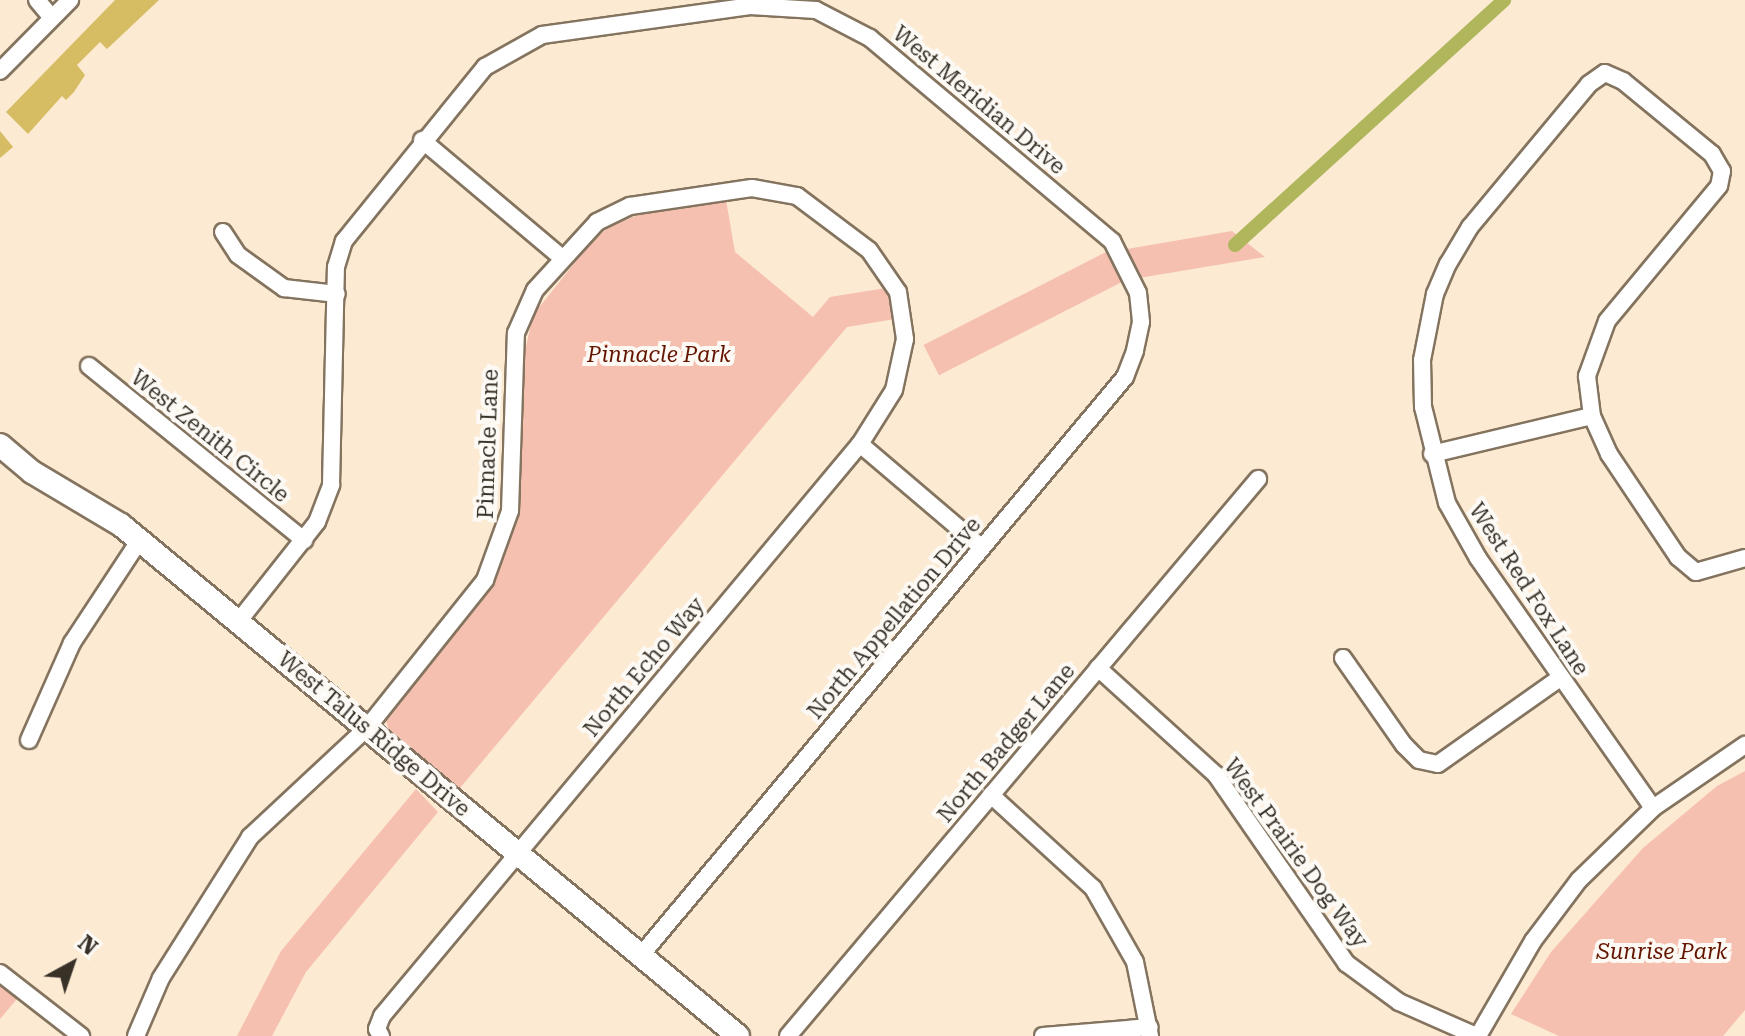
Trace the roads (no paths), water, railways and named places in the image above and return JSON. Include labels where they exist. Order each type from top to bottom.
[{"type":"street","points":[[37,0],[52,18]]},
{"type":"street","points":[[0,71],[70,0]]},
{"type":"street","name":"West Meridian Drive","points":[[238,622],[304,540],[331,485],[336,267],[344,241],[477,74],[516,46],[567,30],[750,3],[816,10],[870,38],[1098,227],[1126,262],[1138,293]]},
{"type":"street","name":"West Red Fox Lane","points":[[1592,416],[1587,376],[1607,321],[1719,186],[1722,171],[1712,154],[1623,81],[1605,73],[1589,84],[1470,227],[1435,294],[1422,360],[1423,407],[1432,454],[1447,503],[1560,678],[1653,808]]},
{"type":"street","points":[[422,140],[561,257]]},
{"type":"street","name":"Pinnacle Lane","points":[[136,1036],[161,978],[250,837],[324,774],[367,728],[469,601],[497,557],[510,511],[516,333],[521,310],[561,257],[597,222],[630,206],[752,188],[774,190],[818,207],[869,250],[898,292],[903,315]]},
{"type":"street","points":[[223,232],[238,255],[284,288],[337,294]]},
{"type":"street","name":"North Appellation Drive","points":[[642,954],[1125,377],[1141,322],[1138,293]]},
{"type":"street","name":"North Echo Way","points":[[379,1033],[517,852],[860,444],[903,366],[903,315]]},
{"type":"street","name":"West Zenith Circle","points":[[89,366],[304,540]]},
{"type":"street","points":[[1432,454],[1592,416],[1609,454],[1678,557],[1696,572],[1745,558]]},
{"type":"street","points":[[860,444],[981,547]]},
{"type":"street","name":"West Talus Ridge Drive","points":[[0,445],[32,472],[139,541],[738,1036]]},
{"type":"street","name":"North Badger Lane","points":[[788,1036],[1258,479]]},
{"type":"street","points":[[29,740],[72,643],[139,541]]},
{"type":"street","points":[[1343,658],[1419,760],[1438,764],[1560,678]]},
{"type":"street","name":"West Prairie Dog Way","points":[[1098,668],[1216,775],[1346,963],[1399,1002],[1477,1036]]},
{"type":"street","points":[[1477,1036],[1533,941],[1579,880],[1653,808],[1745,745]]},
{"type":"street","points":[[991,795],[1093,888],[1135,962],[1150,1031],[1043,1036]]},
{"type":"street","points":[[0,973],[81,1036]]},
{"type":"waterway","points":[[1235,245],[1504,0]]},
{"type":"park label","name":"Pinnacle Park","points":[[659,355]]},
{"type":"park label","name":"Sunrise Park","points":[[1662,952]]}]
